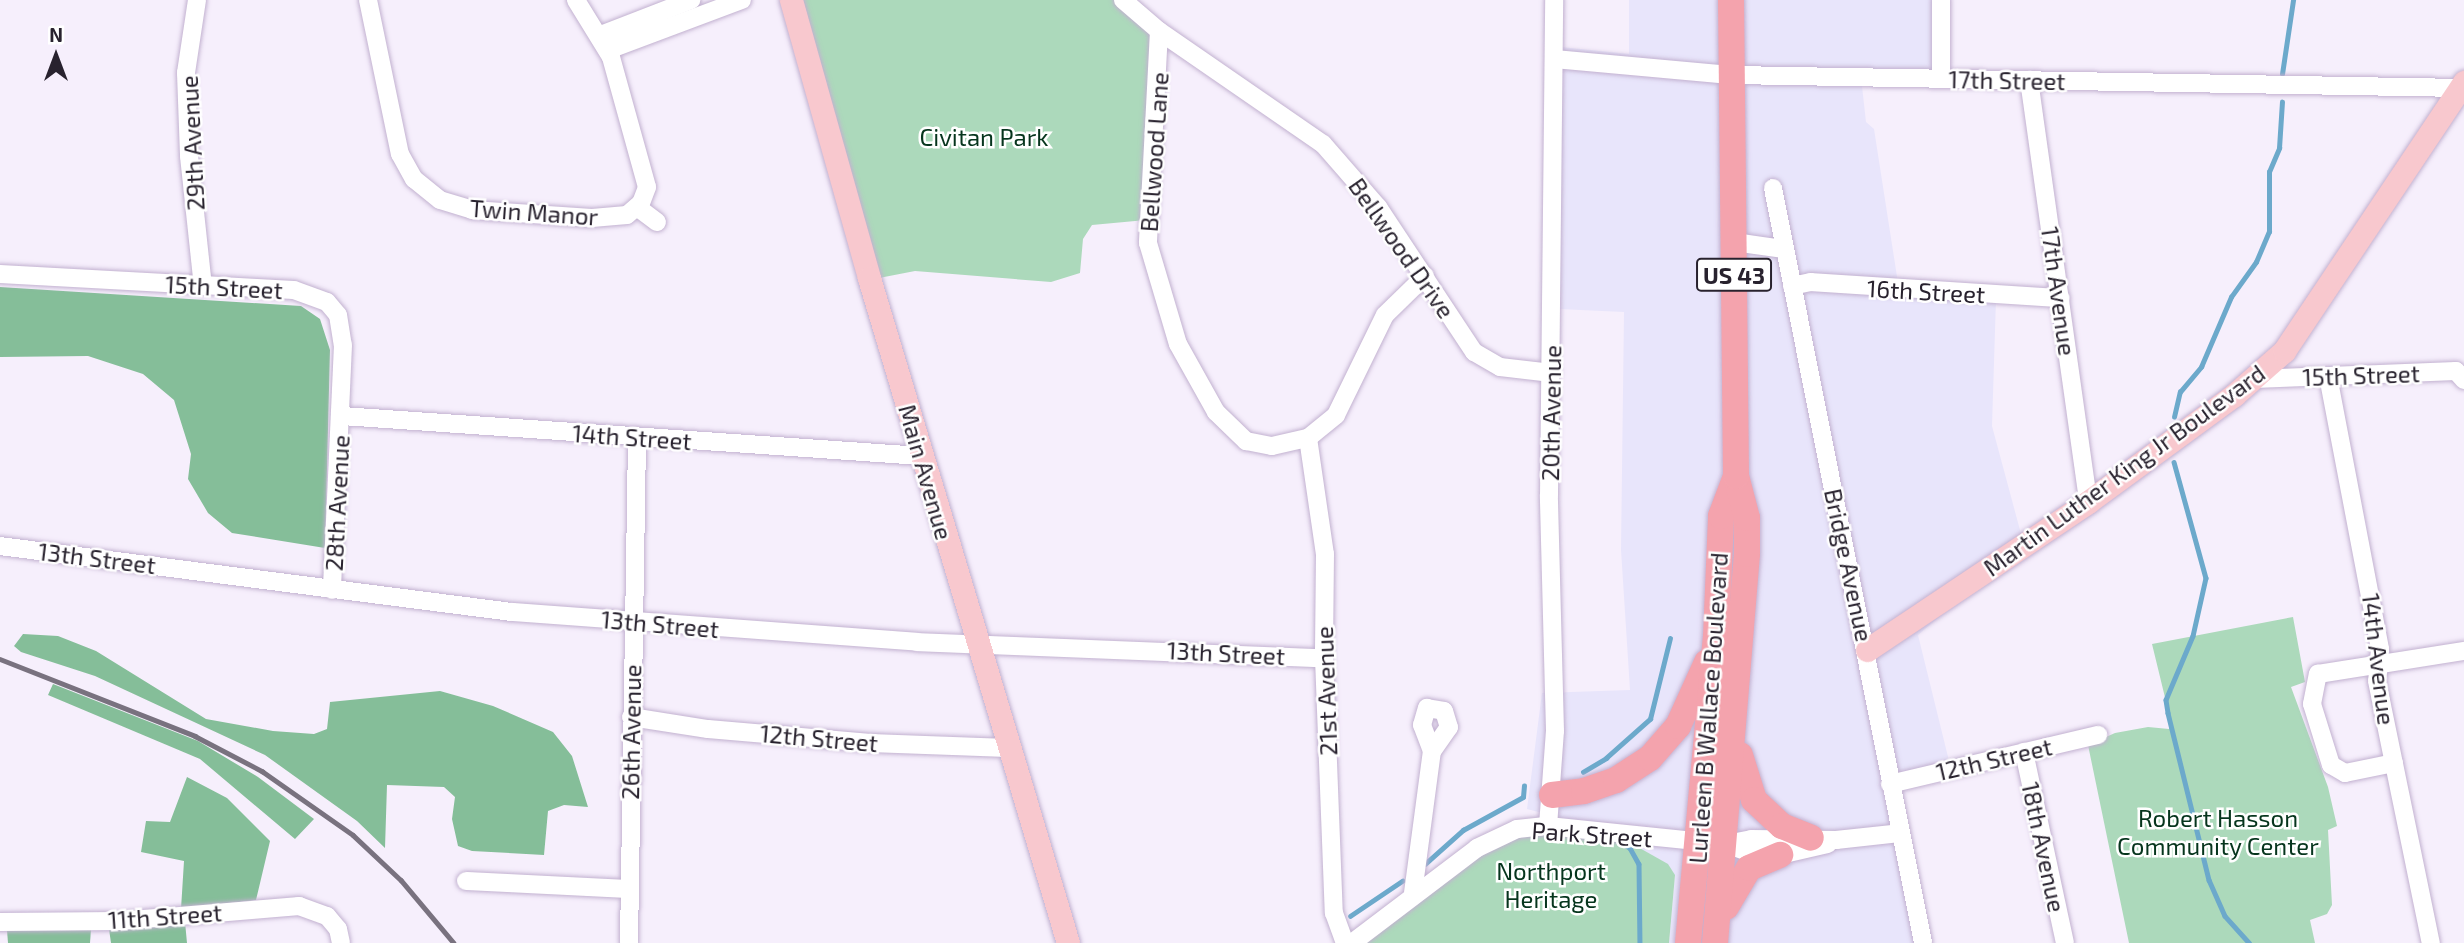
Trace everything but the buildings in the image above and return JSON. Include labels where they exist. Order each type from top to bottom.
[{"type":"highway","name":"Lurleen B Wallace Boulevard","points":[[1715,937],[1727,844],[1747,554],[1747,518],[1736,476],[1731,0]]},
{"type":"highway","name":"Lurleen B Wallace Boulevard","points":[[1688,943],[1716,637],[1721,516],[1736,476]]},
{"type":"highway","points":[[1552,795],[1584,791],[1616,780],[1650,758],[1678,726],[1716,637]]},
{"type":"highway","points":[[1735,737],[1754,800],[1782,826],[1824,839]]},
{"type":"highway","points":[[1715,937],[1740,877],[1760,862],[1780,855]]},
{"type":"main road","name":"Main Avenue","points":[[791,0],[921,456],[1068,943]]},
{"type":"main road","name":"Martin Luther King Jr Boulevard","points":[[1867,650],[2088,502],[2254,379],[2284,351],[2462,85]]},
{"type":"street","name":"29th Avenue","points":[[197,0],[186,73],[189,156],[203,286]]},
{"type":"street","name":"Twin Manor","points":[[368,0],[400,154],[414,179],[440,200],[472,210],[592,218],[627,215],[637,207]]},
{"type":"street","points":[[576,0],[605,43],[647,187],[637,207],[657,222]]},
{"type":"street","points":[[605,43],[691,0]]},
{"type":"street","points":[[605,43],[742,0]]},
{"type":"street","name":"Bellwood Drive","points":[[1123,0],[1159,31],[1323,144],[1378,207],[1474,352],[1486,361],[1552,373]]},
{"type":"street","name":"20th Avenue","points":[[1548,826],[1552,795],[1554,0]]},
{"type":"street","points":[[1941,0],[1941,78]]},
{"type":"street","name":"Bellwood Lane","points":[[1159,31],[1148,243],[1178,344],[1216,412],[1246,441],[1272,446],[1308,438],[1336,415],[1385,315],[1425,276]]},
{"type":"street","name":"17th Street","points":[[1555,59],[1732,75],[2462,85]]},
{"type":"street","name":"17th Avenue","points":[[2029,80],[2088,502]]},
{"type":"street","name":"Bridge Avenue","points":[[1773,188],[1783,249],[1867,650],[1890,784],[1923,943]]},
{"type":"street","points":[[1734,242],[1783,249]]},
{"type":"street","name":"15th Street","points":[[0,274],[294,290],[327,302],[338,315],[343,345],[342,416]]},
{"type":"street","name":"16th Street","points":[[1792,286],[1811,282],[2060,298]]},
{"type":"street","name":"15th Street","points":[[2254,379],[2461,370]]},
{"type":"street","name":"14th Avenue","points":[[2328,376],[2360,528],[2380,649],[2377,681],[2431,943]]},
{"type":"street","name":"14th Street","points":[[342,416],[921,456]]},
{"type":"street","name":"28th Avenue","points":[[332,590],[342,416]]},
{"type":"street","name":"26th Avenue","points":[[629,943],[637,437]]},
{"type":"street","name":"21st Avenue","points":[[1308,438],[1325,554],[1324,658],[1333,900],[1346,943]]},
{"type":"street","name":"13th Street","points":[[0,546],[429,604],[634,622],[978,644],[1324,658]]},
{"type":"street","points":[[2394,763],[2345,773],[2331,765],[2312,704],[2318,674],[2464,651]]},
{"type":"street","name":"12th Street","points":[[631,717],[708,729],[870,743],[1008,748]]},
{"type":"street","name":"12th Street","points":[[1890,784],[2098,735]]},
{"type":"street","points":[[1413,892],[1432,751]]},
{"type":"street","name":"18th Avenue","points":[[2024,751],[2065,943]]},
{"type":"street","name":"Park Street","points":[[1352,943],[1413,892],[1477,848],[1517,829],[1548,826],[1699,843]]},
{"type":"street","points":[[1699,843],[1727,844],[1751,839],[1824,839],[1900,833]]},
{"type":"street","points":[[1727,844],[1751,853],[1780,855],[1824,839]]},
{"type":"street","points":[[466,881],[629,889]]},
{"type":"street","name":"11th Street","points":[[0,922],[120,921],[283,905],[327,916],[338,929],[341,943]]},
{"type":"shaded area","points":[[1629,0],[1941,0],[1941,78],[1866,77],[1862,86],[1866,122],[1874,129],[1898,283],[1996,299],[1992,426],[2024,545],[1918,635],[1951,769],[1891,784],[1927,943],[1669,943],[1675,875],[1613,832],[1527,809],[1542,693],[1630,690],[1621,550],[1624,312],[1559,309],[1561,47],[1629,54]]},
{"type":"green space","name":"Civitan Park","points":[[803,0],[1120,0],[1154,31],[1146,220],[1092,225],[1083,239],[1080,273],[1051,282],[915,271],[879,278]]},
{"type":"green space","points":[[0,287],[301,306],[320,319],[330,350],[325,548],[232,533],[208,513],[188,479],[191,454],[174,400],[143,374],[88,356],[0,357]]},
{"type":"green space","name":"Robert Hasson Community Center","points":[[2293,617],[2305,682],[2291,687],[2328,787],[2337,826],[2328,830],[2332,905],[2327,914],[2310,920],[2315,943],[2129,943],[2088,745],[2115,733],[2148,727],[2169,729],[2170,718],[2152,644]]},
{"type":"green space","points":[[23,634],[58,636],[96,651],[206,719],[273,731],[314,734],[327,729],[330,702],[440,691],[493,706],[553,732],[572,756],[588,807],[564,805],[548,811],[544,855],[472,851],[458,846],[452,819],[455,797],[444,787],[387,785],[385,848],[357,821],[265,755],[95,676],[21,652],[14,646]]},
{"type":"green space","points":[[53,684],[198,741],[258,777],[314,819],[295,839],[200,759],[48,695]]},
{"type":"green space","points":[[187,777],[227,798],[270,841],[256,900],[181,909],[184,861],[141,852],[146,821],[170,822]]},
{"type":"green space","name":"Northport Heritage","points":[[1517,829],[1613,833],[1668,864],[1675,875],[1669,943],[1358,943]]},
{"type":"green space","points":[[185,922],[187,943],[111,943],[109,929]]},
{"type":"green space","points":[[91,929],[90,943],[8,943],[7,930]]},
{"type":"waterway","points":[[2282,74],[2293,0]]},
{"type":"waterway","points":[[2174,417],[2180,392],[2201,367],[2231,297],[2256,262],[2269,232],[2269,172],[2279,148],[2282,102]]},
{"type":"waterway","points":[[2174,462],[2206,578],[2193,636],[2166,700],[2168,713],[2209,880],[2225,916],[2249,943]]},
{"type":"waterway","points":[[1583,772],[1606,758],[1650,719],[1670,638]]},
{"type":"waterway","points":[[1425,864],[1463,830],[1523,797],[1524,786]]},
{"type":"waterway","points":[[1616,839],[1630,848],[1639,864],[1640,943]]},
{"type":"waterway","points":[[1350,916],[1402,881]]},
{"type":"railway","points":[[0,659],[195,736],[262,771],[353,835],[401,880],[454,943]]}]
